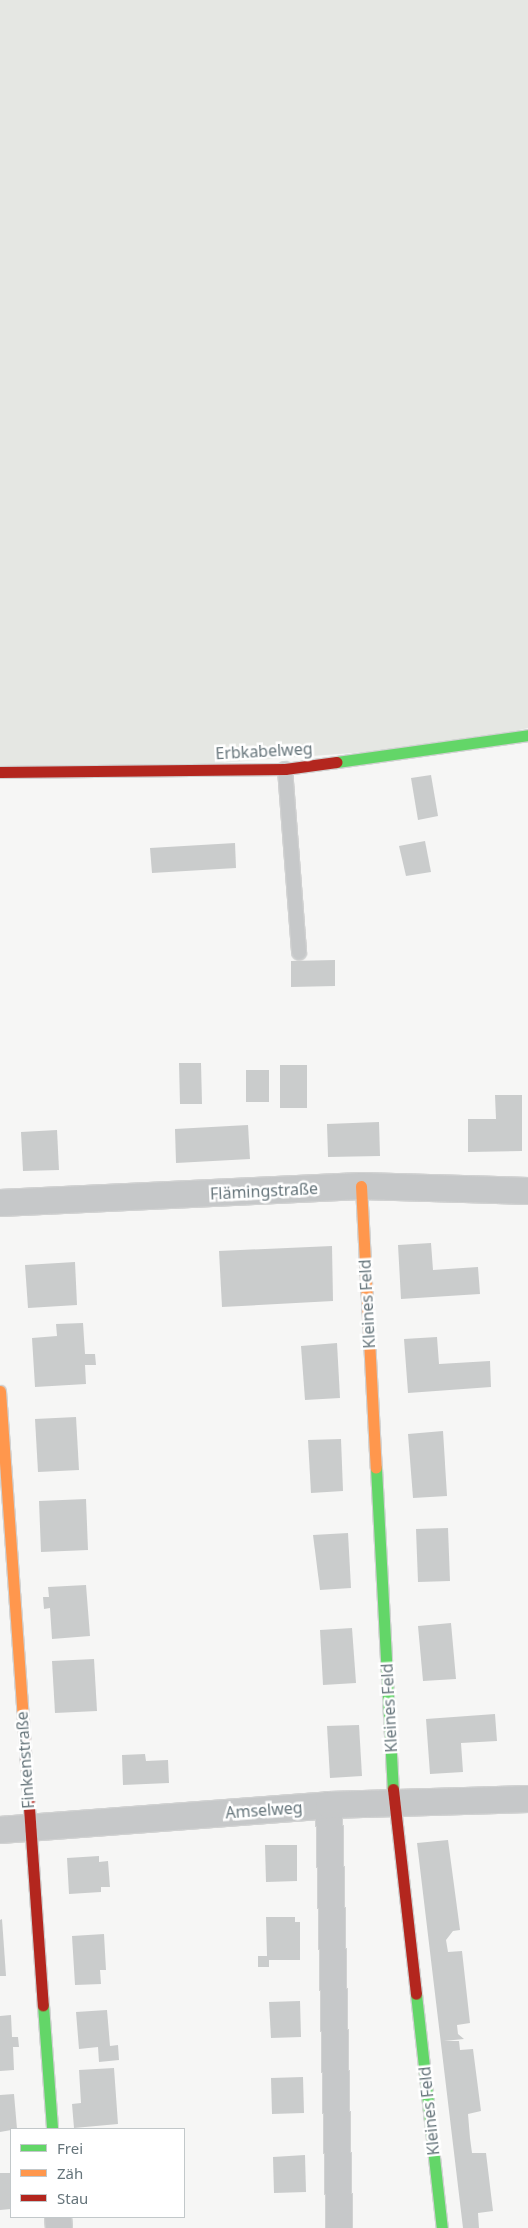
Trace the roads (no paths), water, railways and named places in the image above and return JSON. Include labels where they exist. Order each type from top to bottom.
[{"type":"street","name":"Erbkabelweg","points":[[0,772],[285,769],[528,735]]},
{"type":"street","name":"Flämingstraße","points":[[0,1203],[361,1186],[528,1191]]},
{"type":"street","name":"Kleines Feld","points":[[361,1186],[394,1801],[442,2228]]},
{"type":"street","name":"Finkenstraße","points":[[0,1391],[52,2128]]},
{"type":"street","name":"Amselweg","points":[[0,1830],[394,1801],[528,1799]]},
{"type":"street","points":[[328,1805],[339,2228]]},
{"type":"lane","points":[[285,769],[299,952]]}]
